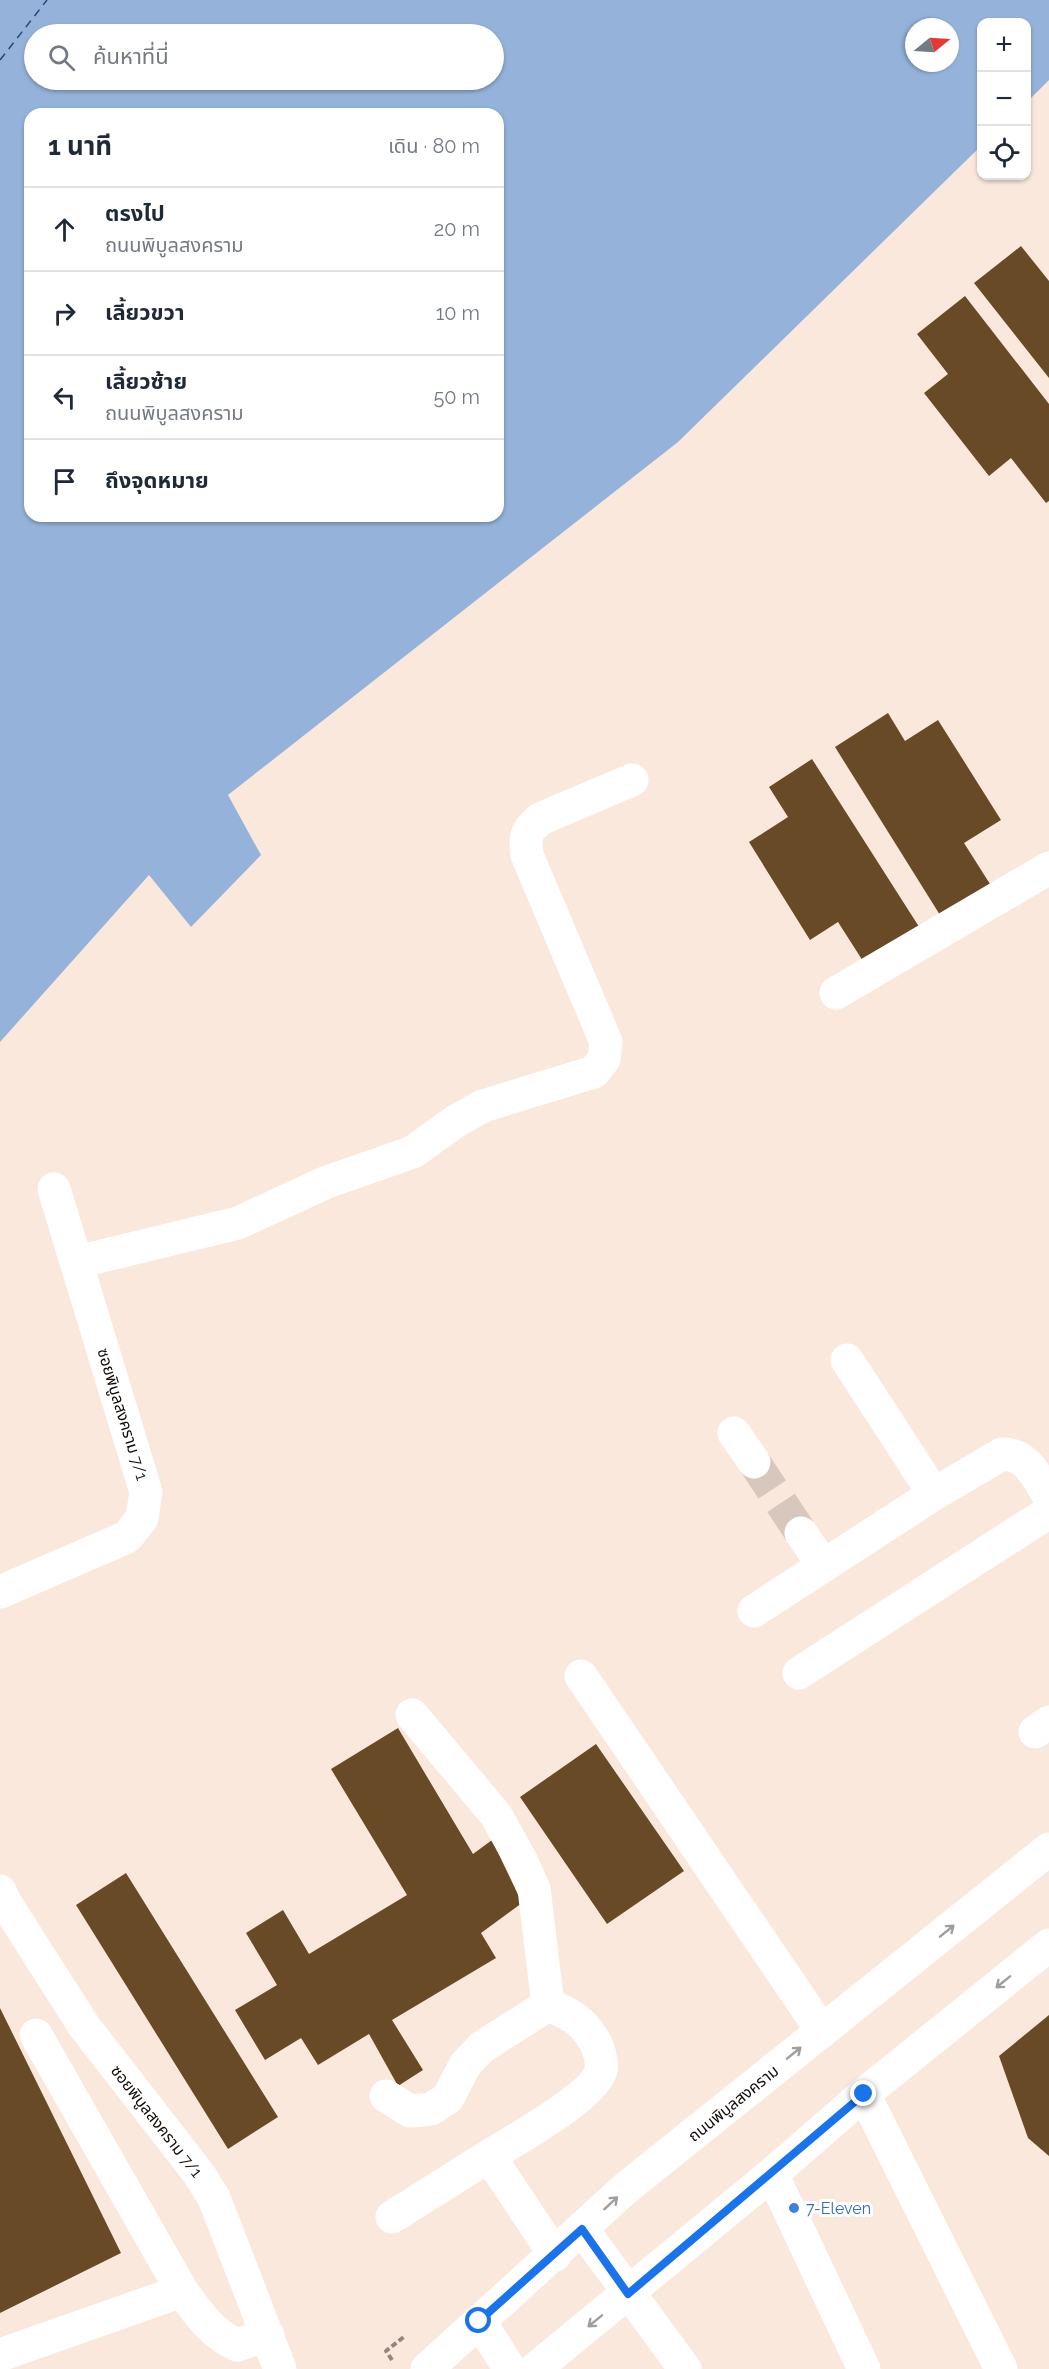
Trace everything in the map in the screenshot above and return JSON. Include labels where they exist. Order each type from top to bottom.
[{"type":"street","points":[[77,1262],[238,1224],[327,1182],[413,1152],[456,1121],[483,1106],[594,1072],[604,1059],[606,1042],[527,855],[526,841],[528,829],[540,819],[632,780]]},
{"type":"street","points":[[836,993],[1049,868]]},
{"type":"street","name":"ซอยพิบูลสงคราม 7/1","points":[[0,1592],[127,1537],[142,1518],[146,1492],[54,1189]]},
{"type":"street","points":[[847,1360],[934,1494]]},
{"type":"street","points":[[734,1433],[754,1462]]},
{"type":"street","points":[[754,1611],[934,1494],[1002,1454],[1014,1454],[1024,1459],[1049,1496]]},
{"type":"street","points":[[799,1673],[1049,1512]]},
{"type":"street","points":[[801,1533],[823,1565]]},
{"type":"street","points":[[581,1676],[822,2031]]},
{"type":"street","points":[[412,1715],[496,1815],[521,1860],[534,1889],[548,2005]]},
{"type":"street","name":"ถนนพิบูลสงคราม","points":[[427,2369],[626,2188],[1049,1849]]},
{"type":"street","name":"ซอยพิบูลสงคราม 7/1","points":[[0,1891],[84,2026],[199,2174],[214,2198],[280,2369]]},
{"type":"street","points":[[535,2369],[772,2174],[864,2094],[1049,1945]]},
{"type":"street","points":[[386,2096],[410,2111],[432,2109],[448,2098],[465,2066],[482,2047],[548,2005]]},
{"type":"street","points":[[392,2217],[572,2104],[594,2083],[601,2070],[598,2046],[584,2024],[568,2013],[548,2005]]},
{"type":"street","points":[[36,2035],[182,2291],[210,2329],[237,2345],[268,2336]]},
{"type":"street","points":[[864,2094],[1001,2369]]},
{"type":"street","points":[[489,2156],[555,2254]]},
{"type":"street","points":[[772,2174],[864,2369]]},
{"type":"street","points":[[582,2229],[685,2369]]},
{"type":"street","points":[[0,2355],[182,2291]]},
{"type":"street","points":[[479,2321],[510,2369]]},
{"type":"water","points":[[0,0],[1049,0],[1049,80],[1031,98],[1031,18],[977,18],[977,150],[678,442],[228,795],[261,855],[191,927],[149,875],[0,1042]]},
{"type":"building","points":[[1021,246],[1049,281],[1049,378],[974,283]]},
{"type":"building","points":[[965,296],[1049,404],[1049,501],[1046,503],[1011,458],[989,476],[924,393],[948,374],[917,334]]},
{"type":"building","points":[[888,713],[905,741],[938,720],[1001,820],[964,843],[990,884],[940,915],[835,747]]},
{"type":"building","points":[[812,759],[923,933],[868,969],[838,922],[810,940],[749,842],[788,817],[769,787]]},
{"type":"building","points":[[398,1728],[473,1854],[492,1840],[522,1903],[481,1933],[496,1958],[392,2020],[423,2070],[398,2086],[369,2034],[318,2065],[301,2038],[265,2060],[235,2010],[277,1985],[246,1933],[283,1910],[309,1954],[407,1895],[331,1769]]},
{"type":"building","points":[[596,1744],[684,1871],[607,1924],[520,1797]]},
{"type":"building","points":[[126,1873],[278,2117],[228,2149],[76,1905]]},
{"type":"building","points":[[0,2008],[121,2253],[0,2313]]},
{"type":"building","points":[[1049,2015],[1049,2156],[1028,2138],[999,2056]]},
{"type":"ferry route","points":[[28,24],[47,0]]},
{"type":"ferry route","points":[[0,60],[24,29]]},
{"type":"tunnel","points":[[754,1462],[801,1533]]},
{"type":"place","name":"7-Eleven","points":[[794,2208]]},
{"type":"route","points":[[479,2321],[582,2229],[628,2294],[864,2094]]}]
